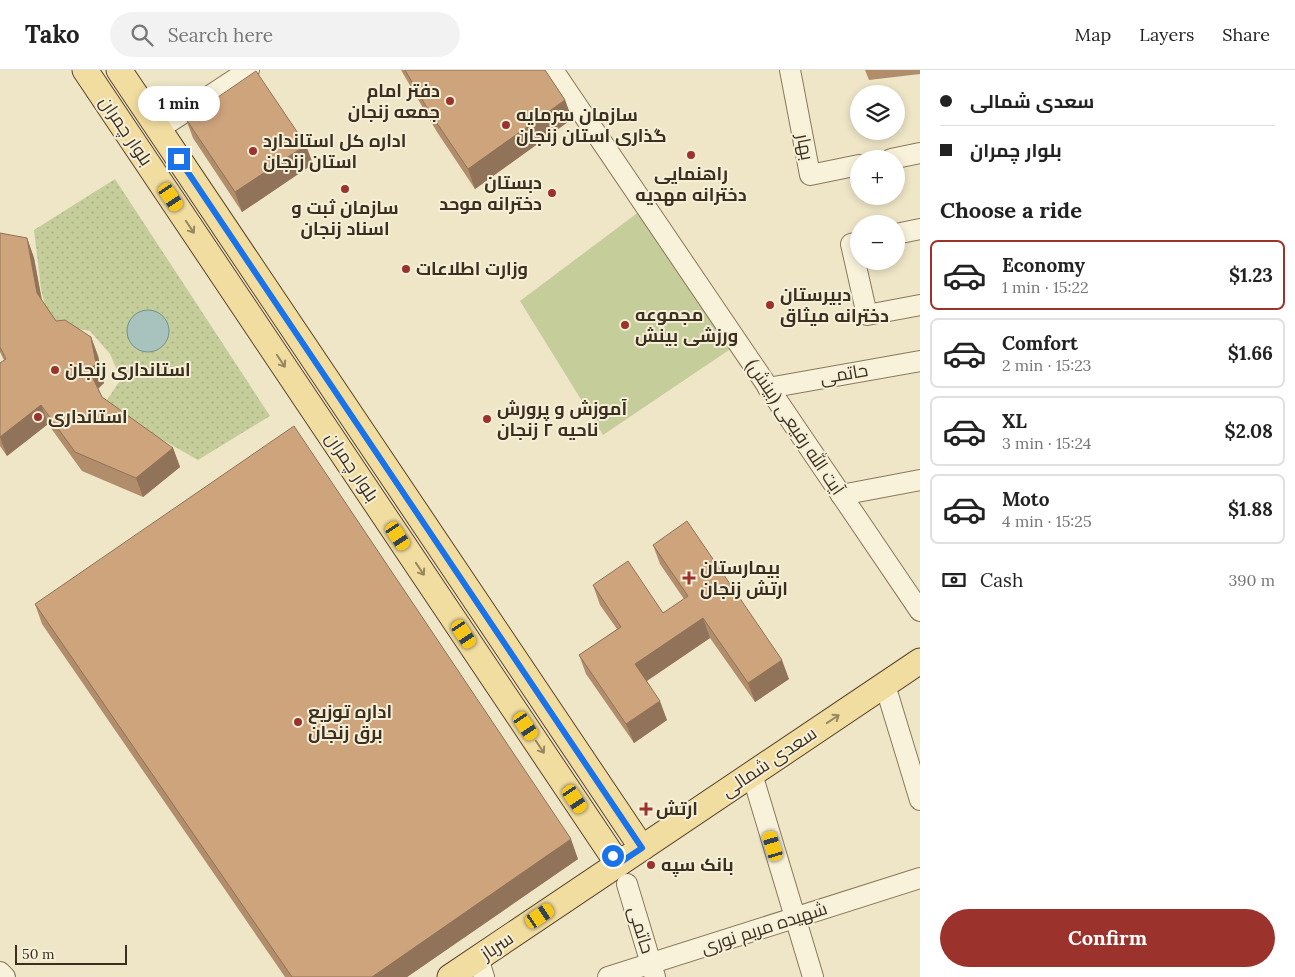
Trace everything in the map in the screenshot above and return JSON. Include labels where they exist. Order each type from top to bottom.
[{"type":"main road","name":"بلوار چمران","points":[[85,70],[584,813],[622,874]]},
{"type":"main road","name":"بلوار چمران","points":[[119,70],[642,848]]},
{"type":"main road","points":[[321,421],[344,406]]},
{"type":"main road","name":"سعدی شمالی","points":[[622,874],[642,848],[920,661]]},
{"type":"main road","points":[[584,813],[595,818],[601,817],[606,814],[611,804]]},
{"type":"main road","name":"سرباز","points":[[450,977],[481,968],[622,874]]},
{"type":"street","points":[[159,130],[249,70]]},
{"type":"street","name":"آیت الله رفیعی (بینش)","points":[[553,70],[920,611]]},
{"type":"street","name":"بهار","points":[[790,70],[810,175],[850,167]]},
{"type":"street","points":[[905,156],[920,153]]},
{"type":"street","points":[[905,232],[920,229]]},
{"type":"street","points":[[860,270],[867,315],[920,305]]},
{"type":"street","name":"حاتمی","points":[[768,388],[920,361]]},
{"type":"street","points":[[841,495],[920,480]]},
{"type":"street","points":[[884,684],[920,800]]},
{"type":"street","points":[[752,774],[813,977]]},
{"type":"street","name":"حاتمی","points":[[622,874],[653,971]]},
{"type":"street","name":"شهیده مریم نوری","points":[[608,977],[653,971],[795,918],[920,878]]},
{"type":"street","points":[[0,972],[5,977]]},
{"type":"green space","points":[[115,179],[270,416],[198,460],[103,406],[121,379],[110,354],[90,331],[50,325],[41,289],[34,230]]},
{"type":"green space","name":"مجموعه ورزشی بینش","points":[[640,211],[732,348],[603,435],[520,301]]},
{"type":"water","points":[[148,310],[163,316],[169,331],[163,346],[148,352],[133,346],[127,331],[133,316]]},
{"type":"building","points":[[405,70],[545,70],[565,100],[468,169],[430,113]]},
{"type":"building","name":"اداره کل استاندارد استان زنجان","points":[[256,71],[306,145],[235,192],[186,119]]},
{"type":"building","name":"استانداری زنجان","points":[[0,233],[27,238],[37,293],[56,321],[65,320],[91,337],[96,364],[89,370],[102,397],[173,448],[136,478],[75,452],[41,405],[0,437],[0,363],[6,359],[0,347]]},
{"type":"building","name":"اداره توزیع برق زنجان","points":[[294,426],[571,839],[372,977],[292,977],[35,604]]},
{"type":"building","points":[[687,521],[782,660],[748,683],[703,618],[635,664],[660,701],[626,724],[579,655],[621,627],[593,585],[628,561],[663,613],[688,596],[653,545]]},
{"type":"place","name":"دفتر امام جمعه زنجان","points":[[450,101]]},
{"type":"place","name":"سازمان سرمایه گذاری استان زنجان","points":[[506,125]]},
{"type":"place","name":"اداره کل استاندارد استان زنجان","points":[[253,151]]},
{"type":"place","name":"راهنمایی دخترانه مهدیه","points":[[691,155]]},
{"type":"place","name":"سازمان ثبت و اسناد زنجان","points":[[345,189]]},
{"type":"place","name":"دبستان دخترانه موحد","points":[[552,193]]},
{"type":"place","name":"وزارت اطلاعات","points":[[406,269]]},
{"type":"place","name":"دبیرستان دخترانه میثاق","points":[[770,305]]},
{"type":"place","name":"مجموعه ورزشی بینش","points":[[625,325]]},
{"type":"place","name":"استانداری زنجان","points":[[55,370]]},
{"type":"place","name":"استانداری","points":[[38,417]]},
{"type":"place","name":"آموزش و پرورش ناحیه ۲ زنجان","points":[[487,419]]},
{"type":"place","name":"بیمارستان ارتش زنجان","points":[[689,578]]},
{"type":"place","name":"اداره توزیع برق زنجان","points":[[298,722]]},
{"type":"place","name":"ارتش","points":[[646,809]]},
{"type":"place","name":"بانک سپه","points":[[651,865]]},
{"type":"route","points":[[179,159],[642,848],[618,864],[613,856]]}]
